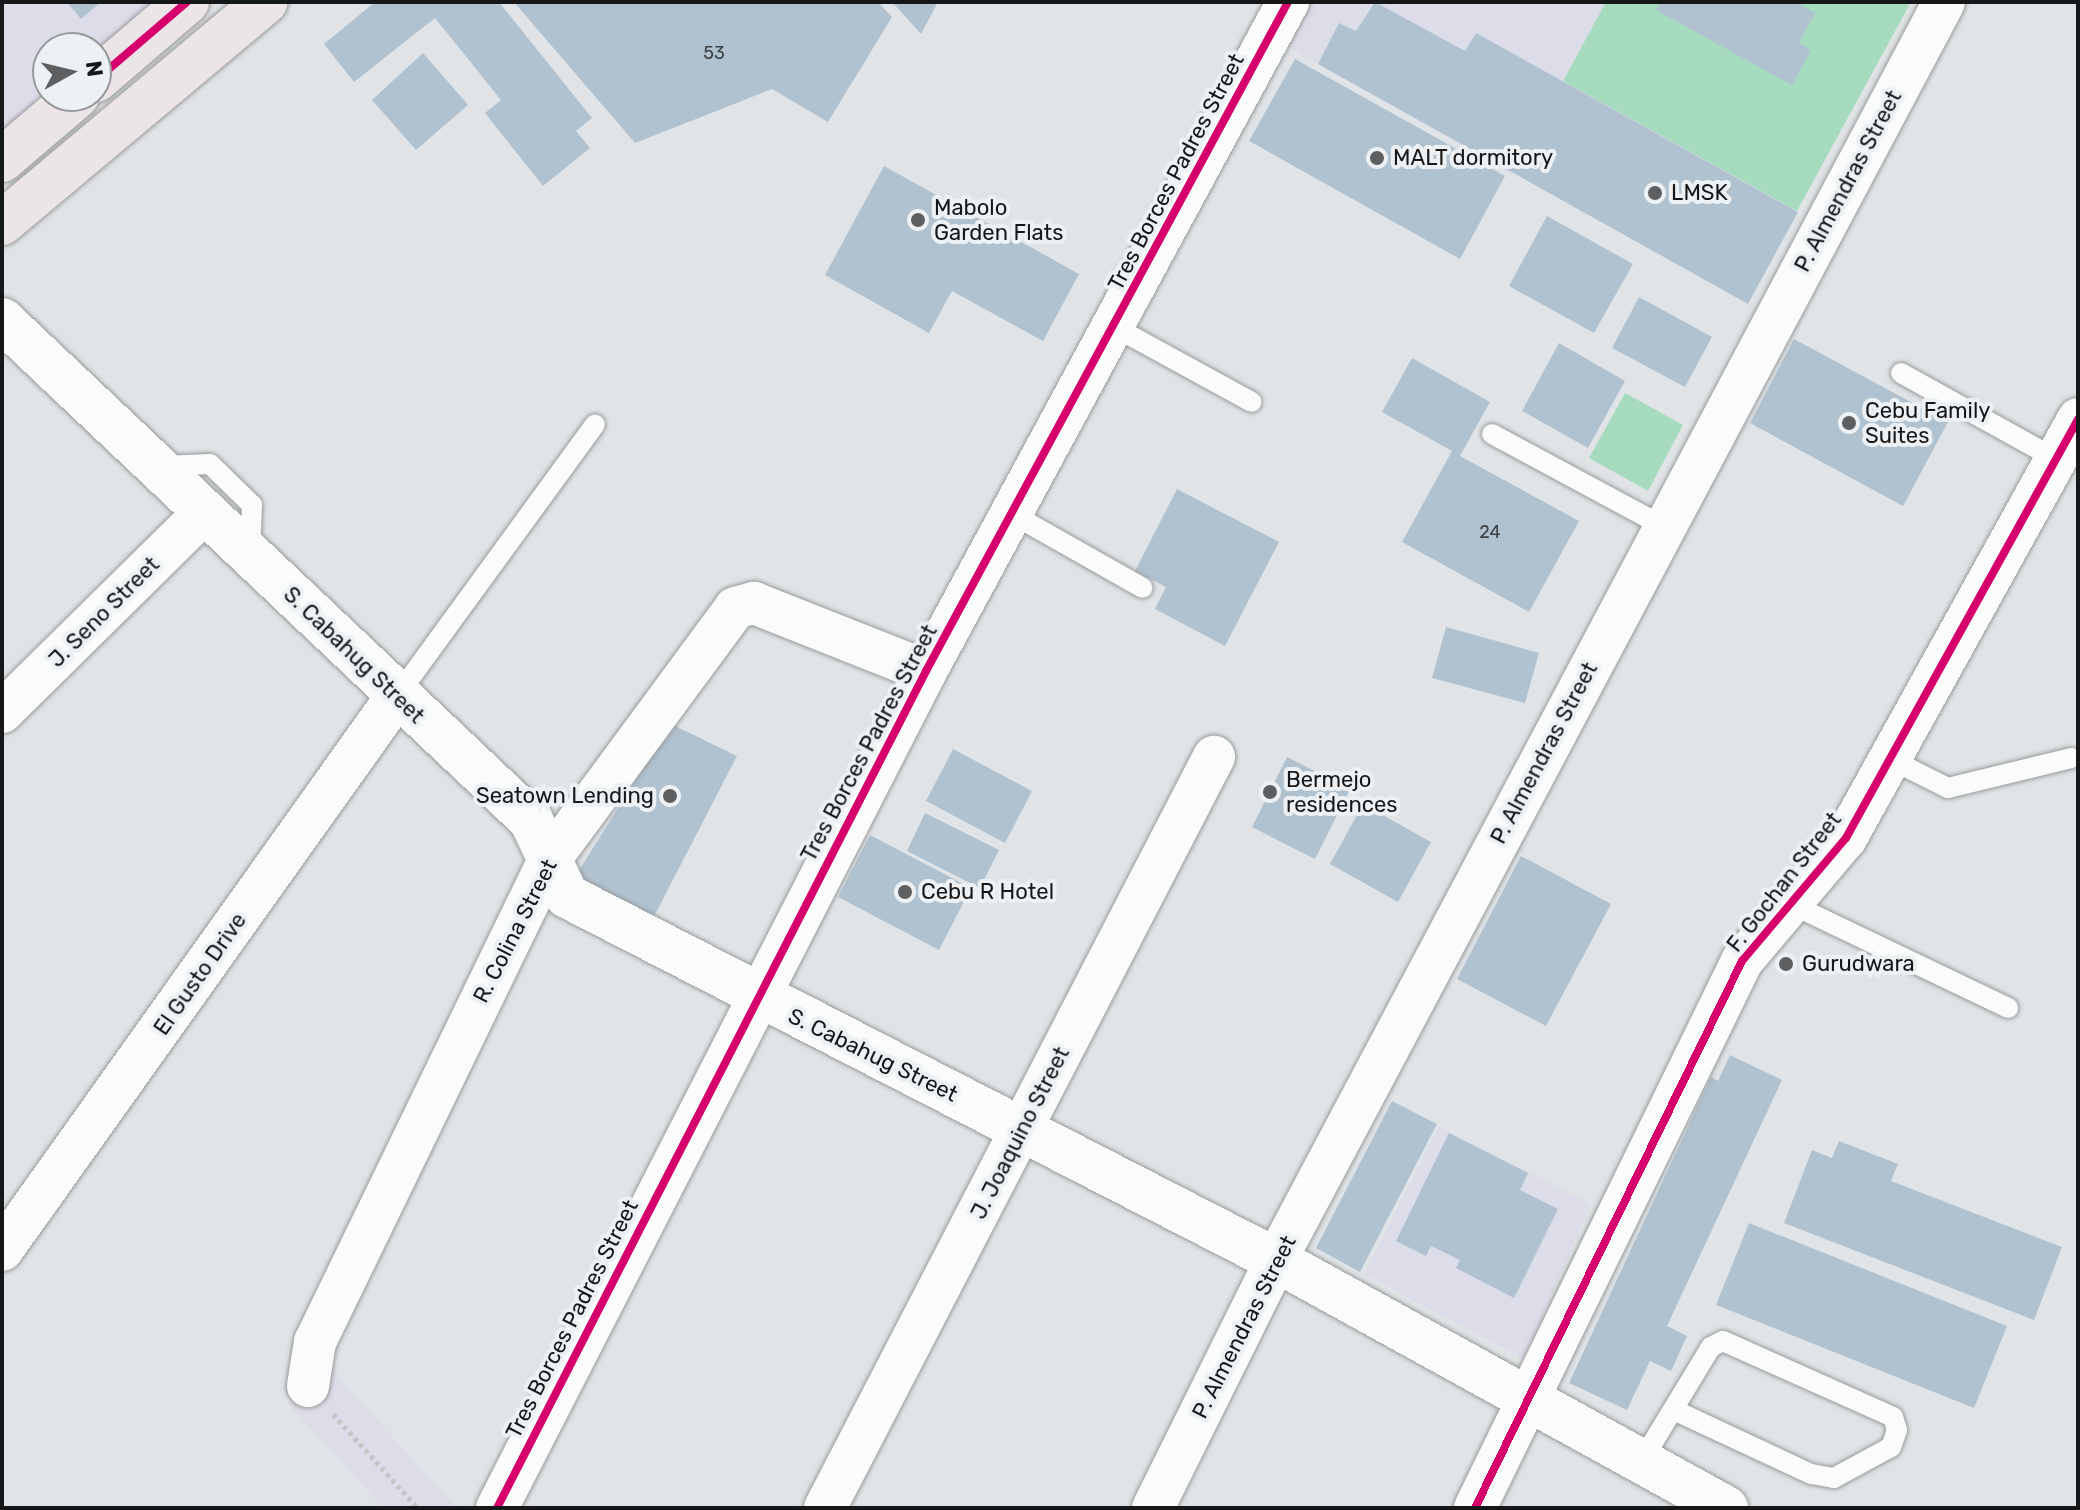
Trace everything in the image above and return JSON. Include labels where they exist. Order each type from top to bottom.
[{"type":"main road","points":[[112,66],[187,2]]},
{"type":"main road","points":[[2,223],[265,2]]},
{"type":"main road","points":[[2,160],[58,112]]},
{"type":"street","name":"Tres Borces Padres Street","points":[[497,1508],[755,998],[926,671],[1288,2]]},
{"type":"street","name":"P. Almendras Street","points":[[1153,1508],[1276,1260],[1663,526],[1944,2]]},
{"type":"street","name":"S. Cabahug Street","points":[[2,320],[531,820],[548,862],[567,896],[755,998],[1022,1128],[1532,1395],[1641,1462],[1726,1508]]},
{"type":"street","name":"F. Gochan Street","points":[[1475,1508],[1742,961],[1846,838],[2078,419]]},
{"type":"street","name":"J. Seno Street","points":[[2,712],[205,512]]},
{"type":"street","name":"R. Colina Street","points":[[308,1386],[315,1342],[548,862],[742,603],[926,671]]},
{"type":"street","name":"El Gusto Drive","points":[[2,1250],[397,696]]},
{"type":"street","name":"J. Joaquino Street","points":[[825,1508],[1214,757]]},
{"type":"lane","points":[[1113,326],[1252,402]]},
{"type":"lane","points":[[1901,373],[2056,459]]},
{"type":"lane","points":[[397,696],[595,424]]},
{"type":"lane","points":[[1492,434],[1663,526]]},
{"type":"lane","points":[[158,467],[210,464],[252,505],[250,555]]},
{"type":"lane","points":[[1012,514],[1143,588]]},
{"type":"lane","points":[[1890,759],[1948,788],[2071,758]]},
{"type":"lane","points":[[1789,903],[2008,1008]]},
{"type":"lane","points":[[1641,1462],[1711,1347],[1734,1342],[1893,1417],[1897,1430],[1891,1447],[1834,1478],[1811,1474],[1674,1410]]},
{"type":"path","points":[[308,1386],[418,1508]]},
{"type":"shaded area","points":[[2,2],[155,2],[112,41],[112,32],[32,32],[33,112],[19,127],[2,120]]},
{"type":"shaded area","points":[[1312,2],[1606,2],[1512,174],[1288,47]]},
{"type":"shaded area","points":[[1439,1127],[1591,1204],[1523,1359],[1364,1274]]},
{"type":"shaded area","points":[[329,1367],[457,1508],[383,1508],[289,1404]]},
{"type":"green space","points":[[1606,2],[1911,2],[1797,211],[1563,81]]},
{"type":"green space","points":[[1625,393],[1683,425],[1648,491],[1589,458]]},
{"type":"building","points":[[67,2],[101,2],[81,19]]},
{"type":"building","points":[[375,2],[499,2],[592,118],[576,131],[590,148],[543,186],[485,113],[501,100],[435,18],[354,82],[324,44]]},
{"type":"building","points":[[514,2],[878,2],[892,17],[828,122],[772,89],[635,143]]},
{"type":"building","points":[[892,2],[938,2],[921,34]]},
{"type":"building","points":[[1375,2],[1465,51],[1476,33],[1798,212],[1748,304],[1318,64],[1339,23],[1356,31]]},
{"type":"building","points":[[1660,2],[1795,2],[1815,13],[1799,43],[1811,50],[1792,85],[1656,10]]},
{"type":"building","points":[[423,53],[468,105],[416,150],[372,100]]},
{"type":"building","name":"MALT dormitory","points":[[1295,59],[1505,176],[1460,259],[1249,141]]},
{"type":"building","name":"Mabolo Garden Flats","points":[[884,166],[1079,274],[1043,341],[952,291],[929,333],[825,275]]},
{"type":"building","points":[[1547,216],[1633,264],[1594,333],[1509,286]]},
{"type":"building","points":[[1639,297],[1712,337],[1685,387],[1612,348]]},
{"type":"building","name":"Cebu Family Suites","points":[[1794,339],[1948,422],[1903,506],[1750,423]]},
{"type":"building","points":[[1559,343],[1625,381],[1588,448],[1522,411]]},
{"type":"building","points":[[1412,358],[1490,402],[1460,456],[1579,521],[1529,612],[1402,542],[1452,451],[1382,412]]},
{"type":"building","points":[[1177,489],[1279,542],[1225,646],[1155,609],[1166,587],[1135,571]]},
{"type":"building","points":[[1446,627],[1539,653],[1525,703],[1432,678]]},
{"type":"building","name":"Seatown Lending","points":[[671,724],[737,756],[649,926],[571,883]]},
{"type":"building","points":[[953,749],[1032,791],[1005,843],[926,801]]},
{"type":"building","points":[[1287,757],[1350,789],[1315,859],[1252,827]]},
{"type":"building","points":[[1363,804],[1431,842],[1398,902],[1330,864]]},
{"type":"building","points":[[925,813],[999,850],[980,888],[907,851]]},
{"type":"building","name":"Cebu R Hotel","points":[[870,835],[971,888],[939,950],[838,897]]},
{"type":"building","points":[[1521,856],[1611,904],[1546,1026],[1457,979]]},
{"type":"building","points":[[1730,1055],[1782,1080],[1667,1326],[1687,1336],[1671,1371],[1650,1361],[1627,1410],[1569,1383],[1711,1077],[1718,1081]]},
{"type":"building","points":[[1392,1101],[1437,1124],[1360,1272],[1316,1248]]},
{"type":"building","points":[[1449,1133],[1528,1173],[1520,1190],[1558,1209],[1514,1298],[1456,1268],[1460,1260],[1431,1246],[1426,1256],[1396,1241]]},
{"type":"building","points":[[1839,1141],[1898,1164],[1891,1181],[2062,1247],[2034,1320],[1784,1223],[1812,1150],[1832,1158]]},
{"type":"building","points":[[1749,1223],[2007,1326],[1974,1408],[1716,1305]]},
{"type":"cycle path","points":[[112,66],[187,2]]},
{"type":"cycle path","points":[[497,1508],[926,671],[1288,2]]},
{"type":"cycle path","points":[[1475,1508],[1742,961],[1846,838],[2078,419]]},
{"type":"place","name":"MALT dormitory","points":[[1377,158]]},
{"type":"place","name":"LMSK","points":[[1655,193]]},
{"type":"place","name":"Mabolo Garden Flats","points":[[918,220]]},
{"type":"place","name":"Cebu Family Suites","points":[[1849,423]]},
{"type":"place","name":"Bermejo residences","points":[[1270,792]]},
{"type":"place","name":"Seatown Lending","points":[[670,796]]},
{"type":"place","name":"Cebu R Hotel","points":[[905,892]]},
{"type":"place","name":"Gurudwara","points":[[1786,964]]}]
